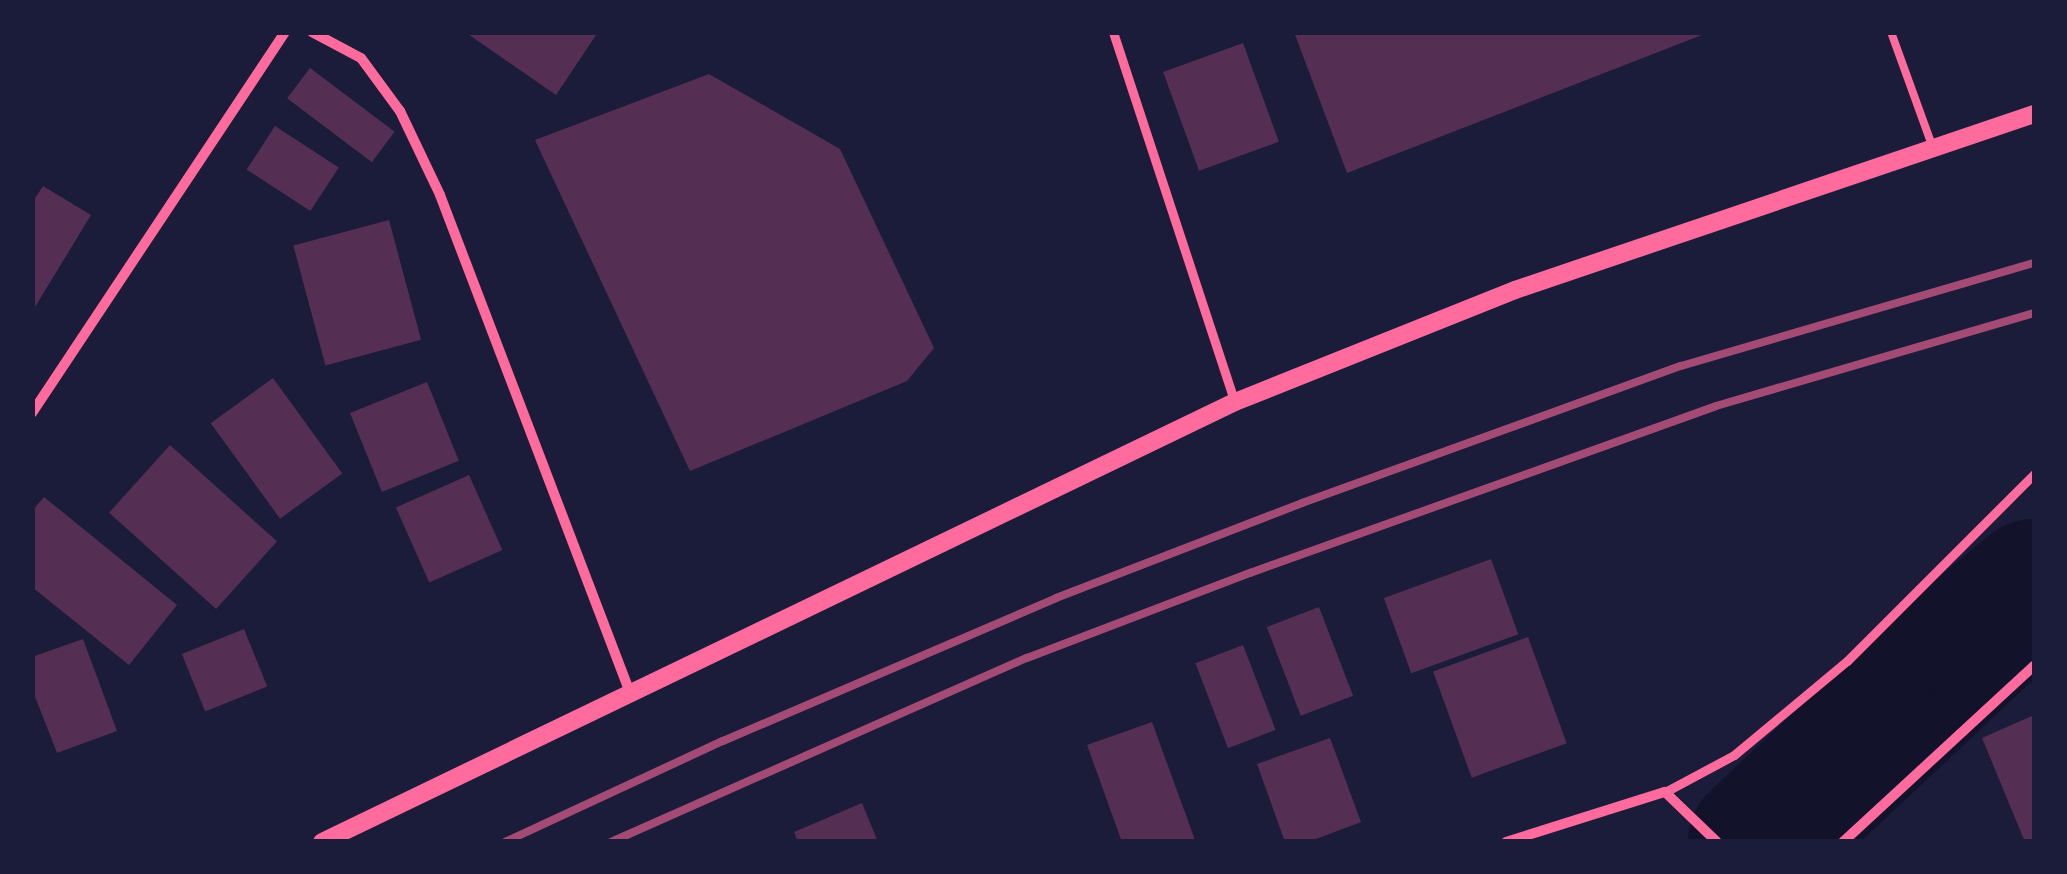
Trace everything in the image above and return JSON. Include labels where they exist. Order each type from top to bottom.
[{"type":"street","points":[[266,32],[275,46]]},
{"type":"street","points":[[32,413],[285,32]]},
{"type":"street","points":[[312,32],[361,58],[400,111],[440,195],[629,690]]},
{"type":"street","points":[[1113,32],[1235,402]]},
{"type":"street","points":[[322,842],[629,690],[1235,402],[1515,290],[2034,114]]},
{"type":"street","points":[[1506,842],[1539,836],[1665,792],[1734,755],[1848,660],[2034,474]]},
{"type":"street","points":[[1843,842],[2034,666]]},
{"type":"street","points":[[1665,792],[1716,842]]},
{"type":"lane","points":[[1891,32],[1933,148]]},
{"type":"building","points":[[465,32],[598,32],[556,95]]},
{"type":"building","points":[[1294,32],[1707,32],[1707,33],[1347,173]]},
{"type":"building","points":[[1243,43],[1279,142],[1199,171],[1163,72]]},
{"type":"building","points":[[310,68],[395,132],[372,162],[287,98]]},
{"type":"building","points":[[709,74],[840,149],[934,348],[907,381],[690,471],[535,140]]},
{"type":"building","points":[[275,126],[339,167],[310,211],[247,170]]},
{"type":"building","points":[[43,186],[91,215],[32,312],[32,203]]},
{"type":"building","points":[[389,220],[421,340],[325,365],[293,246]]},
{"type":"building","points":[[273,378],[342,473],[280,519],[211,423]]},
{"type":"building","points":[[427,382],[459,461],[382,492],[350,413]]},
{"type":"building","points":[[170,445],[277,541],[216,609],[109,513]]},
{"type":"building","points":[[469,475],[502,550],[429,582],[396,508]]},
{"type":"building","points":[[44,497],[177,605],[129,665],[32,587],[32,511]]},
{"type":"building","points":[[1491,559],[1518,634],[1411,673],[1384,598]]},
{"type":"building","points":[[1319,607],[1353,696],[1301,716],[1267,627]]},
{"type":"building","points":[[244,629],[267,686],[205,712],[182,654]]},
{"type":"building","points":[[1528,637],[1567,743],[1472,778],[1433,672]]},
{"type":"building","points":[[83,639],[117,731],[57,753],[32,689],[32,657]]},
{"type":"building","points":[[1243,645],[1276,730],[1228,748],[1195,663]]},
{"type":"building","points":[[2034,715],[2034,842],[2025,842],[1982,738]]},
{"type":"building","points":[[1152,722],[1195,840],[1191,842],[1122,842],[1087,745]]},
{"type":"building","points":[[1330,738],[1361,822],[1308,842],[1285,842],[1257,764]]},
{"type":"building","points":[[862,803],[878,842],[798,842],[794,832]]},
{"type":"waterway","points":[[1758,842],[1975,638],[2034,589]]},
{"type":"railway","points":[[505,842],[723,741],[1056,598],[1302,503],[1681,366],[2034,263]]},
{"type":"railway","points":[[611,842],[1027,658],[1250,573],[1716,406],[2034,313]]}]
